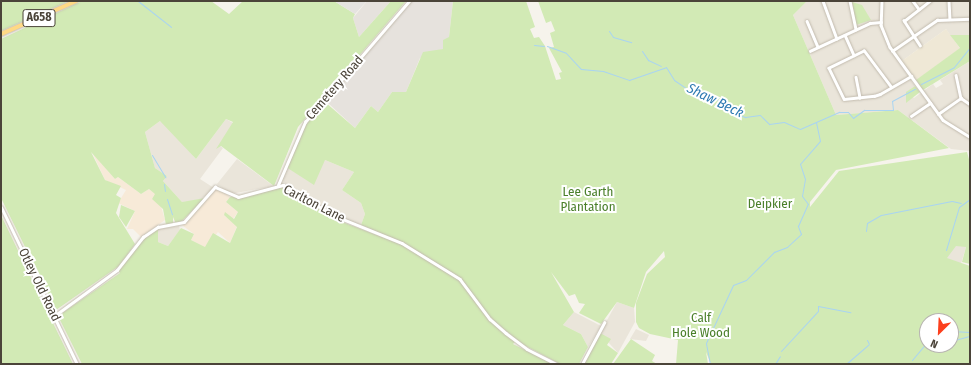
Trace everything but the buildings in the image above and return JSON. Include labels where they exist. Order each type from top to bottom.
[{"type":"highway","name":"A658","points":[[1,34],[76,1]]},
{"type":"street","name":"Cemetery Road","points":[[278,186],[305,122],[409,1]]},
{"type":"street","points":[[823,1],[837,39]]},
{"type":"street","points":[[850,1],[856,29]]},
{"type":"street","points":[[882,1],[880,22],[892,52],[938,114],[954,129],[970,137]]},
{"type":"street","points":[[913,1],[919,9]]},
{"type":"street","points":[[920,46],[904,21],[930,1]]},
{"type":"street","points":[[949,1],[950,18]]},
{"type":"street","points":[[892,52],[937,20],[950,18],[970,19]]},
{"type":"street","points":[[807,21],[818,47]]},
{"type":"street","points":[[810,51],[856,29],[880,22]]},
{"type":"street","points":[[845,35],[854,55]]},
{"type":"street","points":[[891,87],[865,52],[854,55],[828,70],[841,98],[874,96],[891,87],[911,76]]},
{"type":"street","points":[[957,75],[961,98],[970,104]]},
{"type":"street","points":[[856,77],[860,98]]},
{"type":"street","points":[[938,114],[961,98]]},
{"type":"street","points":[[911,116],[930,103]]},
{"type":"street","name":"Carlton Lane","points":[[54,316],[118,270],[144,237],[158,227],[180,224],[188,218],[215,187],[238,197],[283,185],[335,216],[402,243],[432,261],[460,280],[490,320],[526,349],[557,364]]},
{"type":"street","name":"Otley Old Road","points":[[1,207],[78,364]]},
{"type":"street","points":[[582,364],[604,323]]},
{"type":"shaded area","points":[[334,1],[367,1],[355,14]]},
{"type":"shaded area","points":[[367,1],[391,1],[359,37],[353,18]]},
{"type":"shaded area","points":[[412,1],[453,1],[449,37],[443,49],[420,58],[406,92],[392,92],[378,112],[371,106],[355,128],[327,102],[328,98]]},
{"type":"shaded area","points":[[807,1],[970,1],[970,35],[950,35],[946,29],[899,63],[915,86],[907,92],[914,98],[933,84],[936,88],[943,84],[940,80],[970,61],[970,151],[951,149],[898,110],[836,115],[793,15]]},
{"type":"shaded area","points":[[946,29],[960,48],[916,81],[902,61]]},
{"type":"shaded area","points":[[226,119],[233,123],[220,146],[223,148],[200,179],[214,188],[199,201],[182,202],[163,181],[167,176],[155,168],[145,132],[160,121],[164,123],[196,159]]},
{"type":"shaded area","points":[[92,152],[115,179],[118,177],[141,194],[149,189],[156,194],[152,199],[160,203],[165,220],[141,237],[133,229],[127,229],[135,211],[118,203],[126,190],[105,180]]},
{"type":"shaded area","points":[[237,159],[274,186],[230,194],[217,184]]},
{"type":"shaded area","points":[[325,160],[354,172],[342,190],[361,203],[365,214],[361,225],[336,216],[281,180],[286,167]]},
{"type":"shaded area","points":[[217,187],[230,197],[226,202],[238,212],[233,219],[224,215],[237,226],[230,243],[218,232],[206,248],[191,240],[194,234],[182,225]]},
{"type":"shaded area","points":[[179,226],[180,230],[168,246],[158,242],[158,229]]},
{"type":"shaded area","points":[[952,234],[966,247],[961,264],[946,258]]},
{"type":"shaded area","points":[[617,302],[634,308],[635,322],[618,353],[600,333]]},
{"type":"shaded area","points":[[574,312],[601,326],[588,347],[581,334],[563,325]]},
{"type":"shaded area","points":[[636,329],[649,335],[646,341],[630,339]]},
{"type":"green space","points":[[1,1],[69,1],[1,31]]},
{"type":"green space","points":[[82,1],[211,1],[229,14],[243,1],[334,1],[355,14],[353,18],[359,37],[391,1],[406,1],[298,127],[274,186],[221,146],[216,149],[233,122],[226,119],[196,159],[160,121],[145,132],[155,168],[167,176],[163,181],[182,202],[205,198],[181,222],[176,224],[173,217],[173,224],[166,225],[163,209],[152,199],[155,194],[149,189],[141,194],[118,177],[115,179],[91,152],[105,180],[121,186],[116,195],[121,198],[116,213],[135,244],[119,266],[56,310],[1,198],[1,39]]},
{"type":"green space","points":[[453,1],[526,1],[535,27],[530,29],[534,38],[539,37],[545,46],[556,80],[561,79],[559,73],[562,72],[549,48],[554,47],[550,33],[555,31],[551,21],[546,23],[538,1],[807,1],[793,15],[836,115],[898,110],[949,148],[836,170],[810,202],[810,207],[839,171],[967,152],[970,163],[970,264],[962,262],[966,247],[956,246],[947,258],[970,266],[970,364],[711,364],[706,352],[708,364],[676,364],[678,340],[650,334],[639,328],[636,322],[636,303],[647,274],[665,257],[664,251],[646,272],[634,308],[617,302],[601,324],[579,313],[585,304],[579,303],[575,294],[569,296],[551,272],[574,312],[563,325],[581,334],[588,347],[579,364],[560,364],[522,344],[489,317],[460,278],[403,243],[361,225],[365,214],[361,203],[342,190],[354,172],[325,160],[314,185],[286,167],[302,129],[325,102],[355,128],[371,106],[378,112],[392,92],[406,92],[423,52],[443,49],[443,40],[449,37]]},
{"type":"green space","points":[[852,2],[862,5],[871,20],[856,25]]},
{"type":"green space","points":[[950,35],[970,35],[970,61],[923,90],[916,80],[960,48]]},
{"type":"green space","points":[[915,86],[920,92],[906,103],[906,92]]},
{"type":"green space","points":[[281,187],[337,220],[403,245],[426,258],[462,282],[490,320],[515,342],[513,344],[553,364],[82,364],[58,316],[120,273],[118,270],[141,241],[158,229],[158,242],[168,246],[181,228],[194,234],[191,240],[205,247],[213,233],[230,243],[237,227],[224,215],[225,212],[234,219],[238,212],[226,202],[230,197]]},
{"type":"green space","points":[[121,205],[135,211],[126,227],[119,217]]},
{"type":"green space","points":[[1,215],[35,286],[73,364],[1,364]]},
{"type":"green space","points":[[600,333],[611,339],[607,345],[618,353],[611,364],[583,364]]},
{"type":"green space","points":[[631,339],[655,355],[652,361],[657,364],[613,364]]},
{"type":"waterway","points":[[138,1],[171,27]]},
{"type":"waterway","points":[[609,31],[613,37],[631,42]]},
{"type":"waterway","name":"Shaw Beck","points":[[534,45],[544,46]]},
{"type":"waterway","name":"Shaw Beck","points":[[547,46],[566,53],[581,69],[603,71],[629,80],[666,67],[674,80],[689,90],[716,98],[725,109],[745,117],[760,115],[769,124],[784,122],[800,129],[839,112],[848,112],[853,118],[864,110],[893,110],[892,101],[915,89]]},
{"type":"waterway","name":"Shaw Beck","points":[[921,84],[954,67],[970,47]]},
{"type":"waterway","points":[[642,51],[648,60],[661,66]]},
{"type":"waterway","points":[[710,364],[706,343],[733,285],[746,280],[774,252],[787,247],[801,234],[798,226],[808,204],[802,196],[805,179],[800,164],[820,141],[816,122]]},
{"type":"waterway","points":[[152,155],[165,177]]},
{"type":"waterway","points":[[164,184],[165,191]]},
{"type":"waterway","points":[[167,199],[172,214]]},
{"type":"waterway","points":[[946,250],[959,207],[970,199]]},
{"type":"waterway","points":[[866,231],[867,223],[881,215],[952,201],[961,203]]},
{"type":"waterway","points":[[781,351],[818,311],[818,306],[850,312]]},
{"type":"waterway","points":[[959,331],[970,332]]},
{"type":"waterway","points":[[959,339],[970,336]]},
{"type":"waterway","points":[[867,340],[869,344]]},
{"type":"waterway","points":[[846,364],[869,344]]},
{"type":"waterway","points":[[912,360],[919,352]]},
{"type":"waterway","points":[[775,364],[780,356]]},
{"type":"park label","name":"Lee Garth Plantation","points":[[588,200]]},
{"type":"park label","name":"Deipkier","points":[[770,204]]},
{"type":"park label","name":"Calf Hole Wood","points":[[701,326]]}]
